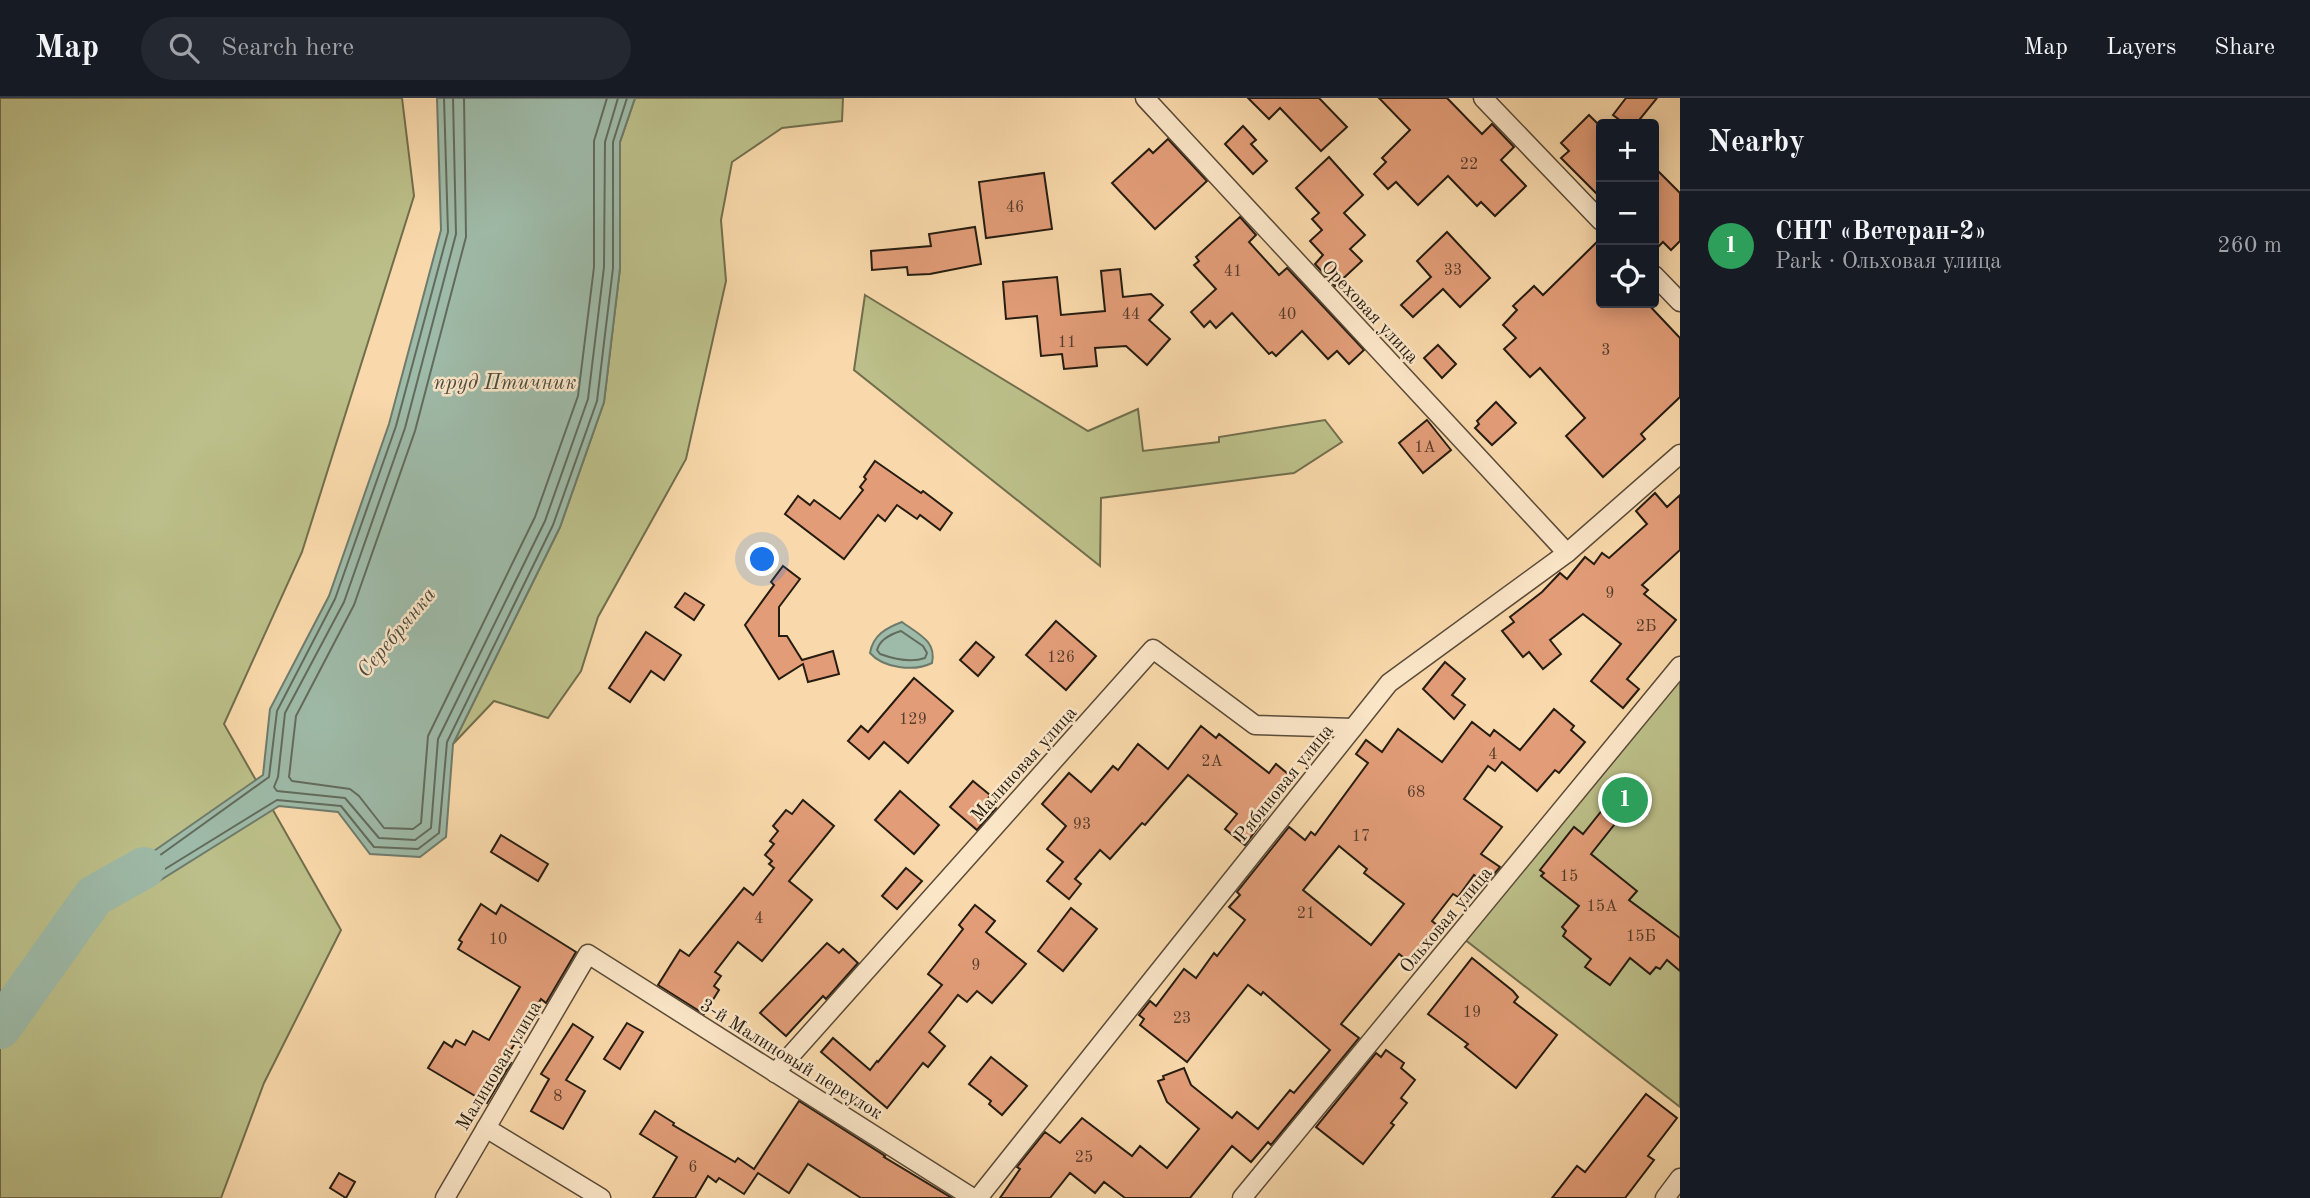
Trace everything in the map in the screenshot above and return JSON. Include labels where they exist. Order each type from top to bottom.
[{"type":"street","name":"Ореховая улица","points":[[1145,98],[1567,553]]},
{"type":"street","points":[[1483,98],[1596,215]]},
{"type":"street","points":[[1659,280],[1680,302]]},
{"type":"street","name":"Рябиновая улица","points":[[975,1198],[1389,683],[1567,553],[1680,454]]},
{"type":"street","name":"Малиновая улица","points":[[775,1073],[1153,649],[1255,724],[1353,728]]},
{"type":"street","name":"Ольховая улица","points":[[1242,1198],[1680,666]]},
{"type":"street","name":"Малиновая улица","points":[[444,1198],[589,954]]},
{"type":"street","name":"3-й Малиновый переулок","points":[[589,954],[975,1198]]},
{"type":"street","points":[[486,1128],[601,1198]]},
{"type":"street","points":[[1665,1198],[1680,1178]]},
{"type":"green space","points":[[0,98],[402,98],[414,196],[302,552],[224,724],[341,930],[264,1083],[221,1198],[0,1198]]},
{"type":"green space","points":[[635,98],[843,98],[842,121],[782,128],[732,162],[721,220],[726,281],[686,459],[598,617],[581,671],[548,718],[494,701],[453,744],[560,527],[604,402],[620,268],[620,142]]},
{"type":"green space","points":[[865,295],[1088,431],[1138,409],[1143,451],[1219,442],[1219,437],[1325,420],[1342,442],[1294,473],[1101,498],[1100,566],[854,370]]},
{"type":"green space","points":[[1680,666],[1680,1107],[1459,935]]},
{"type":"water","name":"пруд Птичник","points":[[437,98],[635,98],[620,142],[620,268],[604,402],[560,527],[453,744],[446,837],[420,857],[370,854],[338,812],[279,806],[159,881],[94,896],[263,775],[270,709],[329,596],[389,424],[441,230]]},
{"type":"water","points":[[902,622],[929,644],[933,655],[932,663],[917,667],[899,667],[883,662],[870,653],[874,641],[881,633]]},
{"type":"building","points":[[1248,98],[1319,98],[1347,127],[1321,151],[1280,108],[1269,119]]},
{"type":"building","points":[[1379,98],[1447,98],[1482,134],[1492,124],[1514,147],[1501,160],[1526,186],[1495,216],[1481,202],[1477,206],[1448,176],[1418,205],[1396,182],[1388,189],[1374,174],[1386,162],[1382,158],[1410,130]]},
{"type":"building","points":[[1626,98],[1657,98],[1640,119],[1618,119],[1613,115]]},
{"type":"building","points":[[1589,115],[1596,122],[1596,193],[1561,158],[1569,151],[1561,143]]},
{"type":"building","points":[[1243,126],[1256,140],[1251,144],[1267,161],[1253,174],[1225,144]]},
{"type":"building","points":[[1168,139],[1207,181],[1155,229],[1112,183],[1149,149],[1153,153]]},
{"type":"building","points":[[1329,157],[1363,195],[1344,213],[1365,235],[1350,249],[1362,261],[1335,286],[1315,264],[1323,255],[1310,241],[1322,230],[1312,219],[1319,213],[1296,188]]},
{"type":"building","points":[[1659,172],[1680,193],[1680,241],[1671,250],[1663,242],[1659,246]]},
{"type":"building","points":[[1044,173],[1052,229],[986,238],[979,182]]},
{"type":"building","points":[[1240,217],[1256,235],[1249,242],[1279,275],[1287,268],[1364,350],[1349,364],[1337,351],[1328,359],[1302,331],[1276,356],[1272,352],[1269,354],[1232,313],[1216,328],[1210,321],[1204,327],[1191,312],[1216,289],[1194,265],[1199,261],[1196,257]]},
{"type":"building","points":[[975,227],[981,264],[930,274],[908,275],[907,267],[872,270],[871,251],[931,246],[929,234]]},
{"type":"building","points":[[1447,232],[1490,278],[1460,307],[1443,289],[1413,317],[1401,305],[1431,277],[1417,261]]},
{"type":"building","points":[[1596,243],[1596,308],[1652,308],[1680,338],[1680,397],[1641,434],[1645,439],[1603,477],[1566,436],[1585,418],[1540,368],[1530,377],[1504,349],[1516,338],[1503,325],[1517,310],[1513,306],[1534,286],[1543,295]]},
{"type":"building","points":[[1120,269],[1123,297],[1151,294],[1163,305],[1149,320],[1170,339],[1147,365],[1126,346],[1095,348],[1097,366],[1064,369],[1062,354],[1041,356],[1037,316],[1006,319],[1003,282],[1057,277],[1061,315],[1105,311],[1101,271]]},
{"type":"building","points":[[1438,345],[1456,364],[1442,378],[1424,358]]},
{"type":"building","points":[[1496,402],[1516,423],[1492,445],[1475,428],[1479,424],[1477,421]]},
{"type":"building","points":[[1427,420],[1451,450],[1423,473],[1399,443]]},
{"type":"building","points":[[875,461],[952,513],[940,530],[920,515],[917,519],[897,505],[885,521],[878,515],[844,559],[785,514],[798,496],[810,505],[814,500],[840,519],[863,490],[860,487],[866,479],[864,477]]},
{"type":"building","points":[[1655,493],[1667,507],[1680,495],[1680,550],[1642,585],[1648,590],[1644,594],[1676,620],[1627,679],[1639,689],[1623,708],[1591,681],[1621,644],[1583,614],[1550,640],[1561,654],[1543,669],[1529,652],[1523,657],[1502,631],[1514,622],[1510,617],[1542,592],[1560,573],[1567,579],[1585,557],[1594,564],[1602,553],[1609,558],[1647,524],[1636,511]]},
{"type":"building","points":[[783,566],[800,579],[779,607],[779,636],[787,636],[802,660],[833,651],[839,674],[808,682],[803,664],[779,679],[745,625],[774,585],[771,582]]},
{"type":"building","points":[[685,593],[704,605],[694,620],[675,607]]},
{"type":"building","points":[[1056,621],[1096,656],[1066,690],[1026,655]]},
{"type":"building","points":[[646,632],[681,655],[664,680],[651,671],[630,702],[609,688]]},
{"type":"building","points":[[976,642],[994,657],[978,676],[960,660]]},
{"type":"building","points":[[1445,662],[1465,679],[1452,695],[1465,705],[1454,719],[1423,689]]},
{"type":"building","points":[[914,678],[953,711],[908,763],[884,742],[869,759],[848,741],[861,726],[868,732]]},
{"type":"building","points":[[1554,709],[1574,726],[1571,730],[1585,742],[1559,773],[1555,770],[1537,791],[1502,762],[1495,771],[1488,766],[1464,799],[1502,827],[1481,854],[1500,867],[1486,884],[1474,875],[1458,897],[1453,894],[1432,921],[1438,926],[1409,962],[1399,954],[1341,1024],[1359,1038],[1271,1145],[1268,1142],[1251,1162],[1232,1146],[1190,1198],[1125,1198],[1104,1182],[1095,1193],[1070,1173],[1050,1198],[1000,1198],[1020,1169],[1017,1167],[1045,1132],[1060,1143],[1082,1118],[1132,1156],[1140,1146],[1167,1168],[1199,1129],[1167,1102],[1158,1081],[1164,1079],[1163,1076],[1184,1068],[1191,1085],[1232,1118],[1237,1112],[1258,1129],[1290,1090],[1294,1093],[1330,1050],[1263,992],[1261,995],[1248,985],[1187,1062],[1140,1025],[1144,1019],[1139,1015],[1150,1001],[1156,1006],[1184,969],[1196,978],[1214,953],[1217,956],[1245,920],[1229,907],[1240,895],[1237,892],[1289,827],[1305,840],[1311,832],[1315,835],[1368,763],[1356,754],[1366,740],[1382,752],[1398,729],[1442,762],[1472,722],[1490,736],[1494,730],[1520,750]],"holes":[[[1339,846],[1367,869],[1364,873],[1404,904],[1371,945],[1303,890]]]},
{"type":"building","points":[[1201,726],[1216,738],[1219,734],[1269,773],[1276,764],[1294,779],[1245,845],[1225,829],[1237,814],[1188,775],[1145,825],[1142,823],[1110,859],[1100,850],[1075,879],[1081,884],[1069,899],[1047,881],[1063,862],[1047,849],[1066,826],[1042,804],[1069,773],[1091,792],[1113,766],[1118,770],[1138,744],[1168,769]]},
{"type":"building","points":[[973,781],[990,795],[987,800],[996,808],[977,830],[950,807]]},
{"type":"building","points":[[900,791],[939,825],[914,854],[875,820]]},
{"type":"building","points":[[803,800],[834,826],[789,881],[812,900],[762,961],[738,942],[715,972],[721,976],[714,986],[719,990],[704,1014],[658,985],[680,950],[689,956],[744,888],[753,895],[774,868],[769,864],[772,861],[765,855],[774,844],[770,841],[778,831],[773,826],[786,810],[792,814]]},
{"type":"building","points":[[1603,809],[1618,820],[1591,854],[1637,891],[1629,900],[1680,938],[1680,971],[1667,960],[1660,969],[1656,967],[1650,974],[1630,958],[1610,985],[1585,967],[1591,959],[1563,936],[1566,931],[1562,927],[1579,906],[1541,876],[1544,873],[1540,870],[1574,827],[1583,834]]},
{"type":"building","points":[[501,835],[548,864],[538,881],[491,852]]},
{"type":"building","points":[[906,868],[922,881],[897,909],[882,896]]},
{"type":"building","points":[[481,904],[496,914],[501,905],[576,952],[546,1003],[541,999],[505,1060],[511,1063],[487,1103],[428,1068],[444,1042],[452,1047],[456,1040],[465,1045],[473,1031],[489,1040],[520,987],[458,949],[462,942],[459,940]]},
{"type":"building","points":[[975,905],[995,921],[986,932],[1026,964],[992,1003],[977,991],[967,1002],[958,995],[929,1032],[945,1046],[928,1067],[923,1063],[887,1108],[821,1052],[833,1038],[870,1070],[942,985],[928,974],[963,929],[959,925]]},
{"type":"building","points":[[1071,908],[1097,929],[1063,971],[1038,951]]},
{"type":"building","points":[[827,943],[839,953],[843,949],[858,963],[826,999],[823,996],[786,1036],[760,1013]]},
{"type":"building","points":[[1472,958],[1513,991],[1518,997],[1514,1002],[1557,1035],[1516,1088],[1465,1047],[1468,1044],[1428,1014]]},
{"type":"building","points":[[627,1023],[643,1032],[620,1069],[604,1059]]},
{"type":"building","points":[[573,1024],[593,1037],[566,1080],[585,1091],[563,1129],[531,1111],[549,1079],[541,1074]]},
{"type":"building","points":[[1386,1050],[1404,1063],[1401,1068],[1415,1080],[1401,1098],[1407,1103],[1391,1123],[1394,1125],[1363,1164],[1316,1127],[1376,1053],[1381,1057]]},
{"type":"building","points":[[991,1057],[1027,1086],[1002,1115],[989,1104],[991,1101],[969,1084]]},
{"type":"building","points":[[1646,1094],[1677,1118],[1648,1156],[1654,1160],[1625,1198],[1552,1198],[1577,1166],[1585,1172]]},
{"type":"building","points":[[799,1101],[952,1198],[861,1198],[808,1164],[789,1193],[758,1173],[744,1194],[719,1178],[716,1182],[708,1176],[695,1198],[653,1198],[677,1157],[640,1134],[655,1111],[674,1123],[673,1125],[735,1162],[738,1158],[754,1169]]},
{"type":"building","points":[[339,1173],[355,1182],[346,1198],[330,1188]]},
{"type":"waterway","name":"Серебрянка","points":[[0,1028],[94,896],[144,868]]},
{"type":"place","name":"СНТ «Ветеран-2»","points":[[1625,800]]}]
